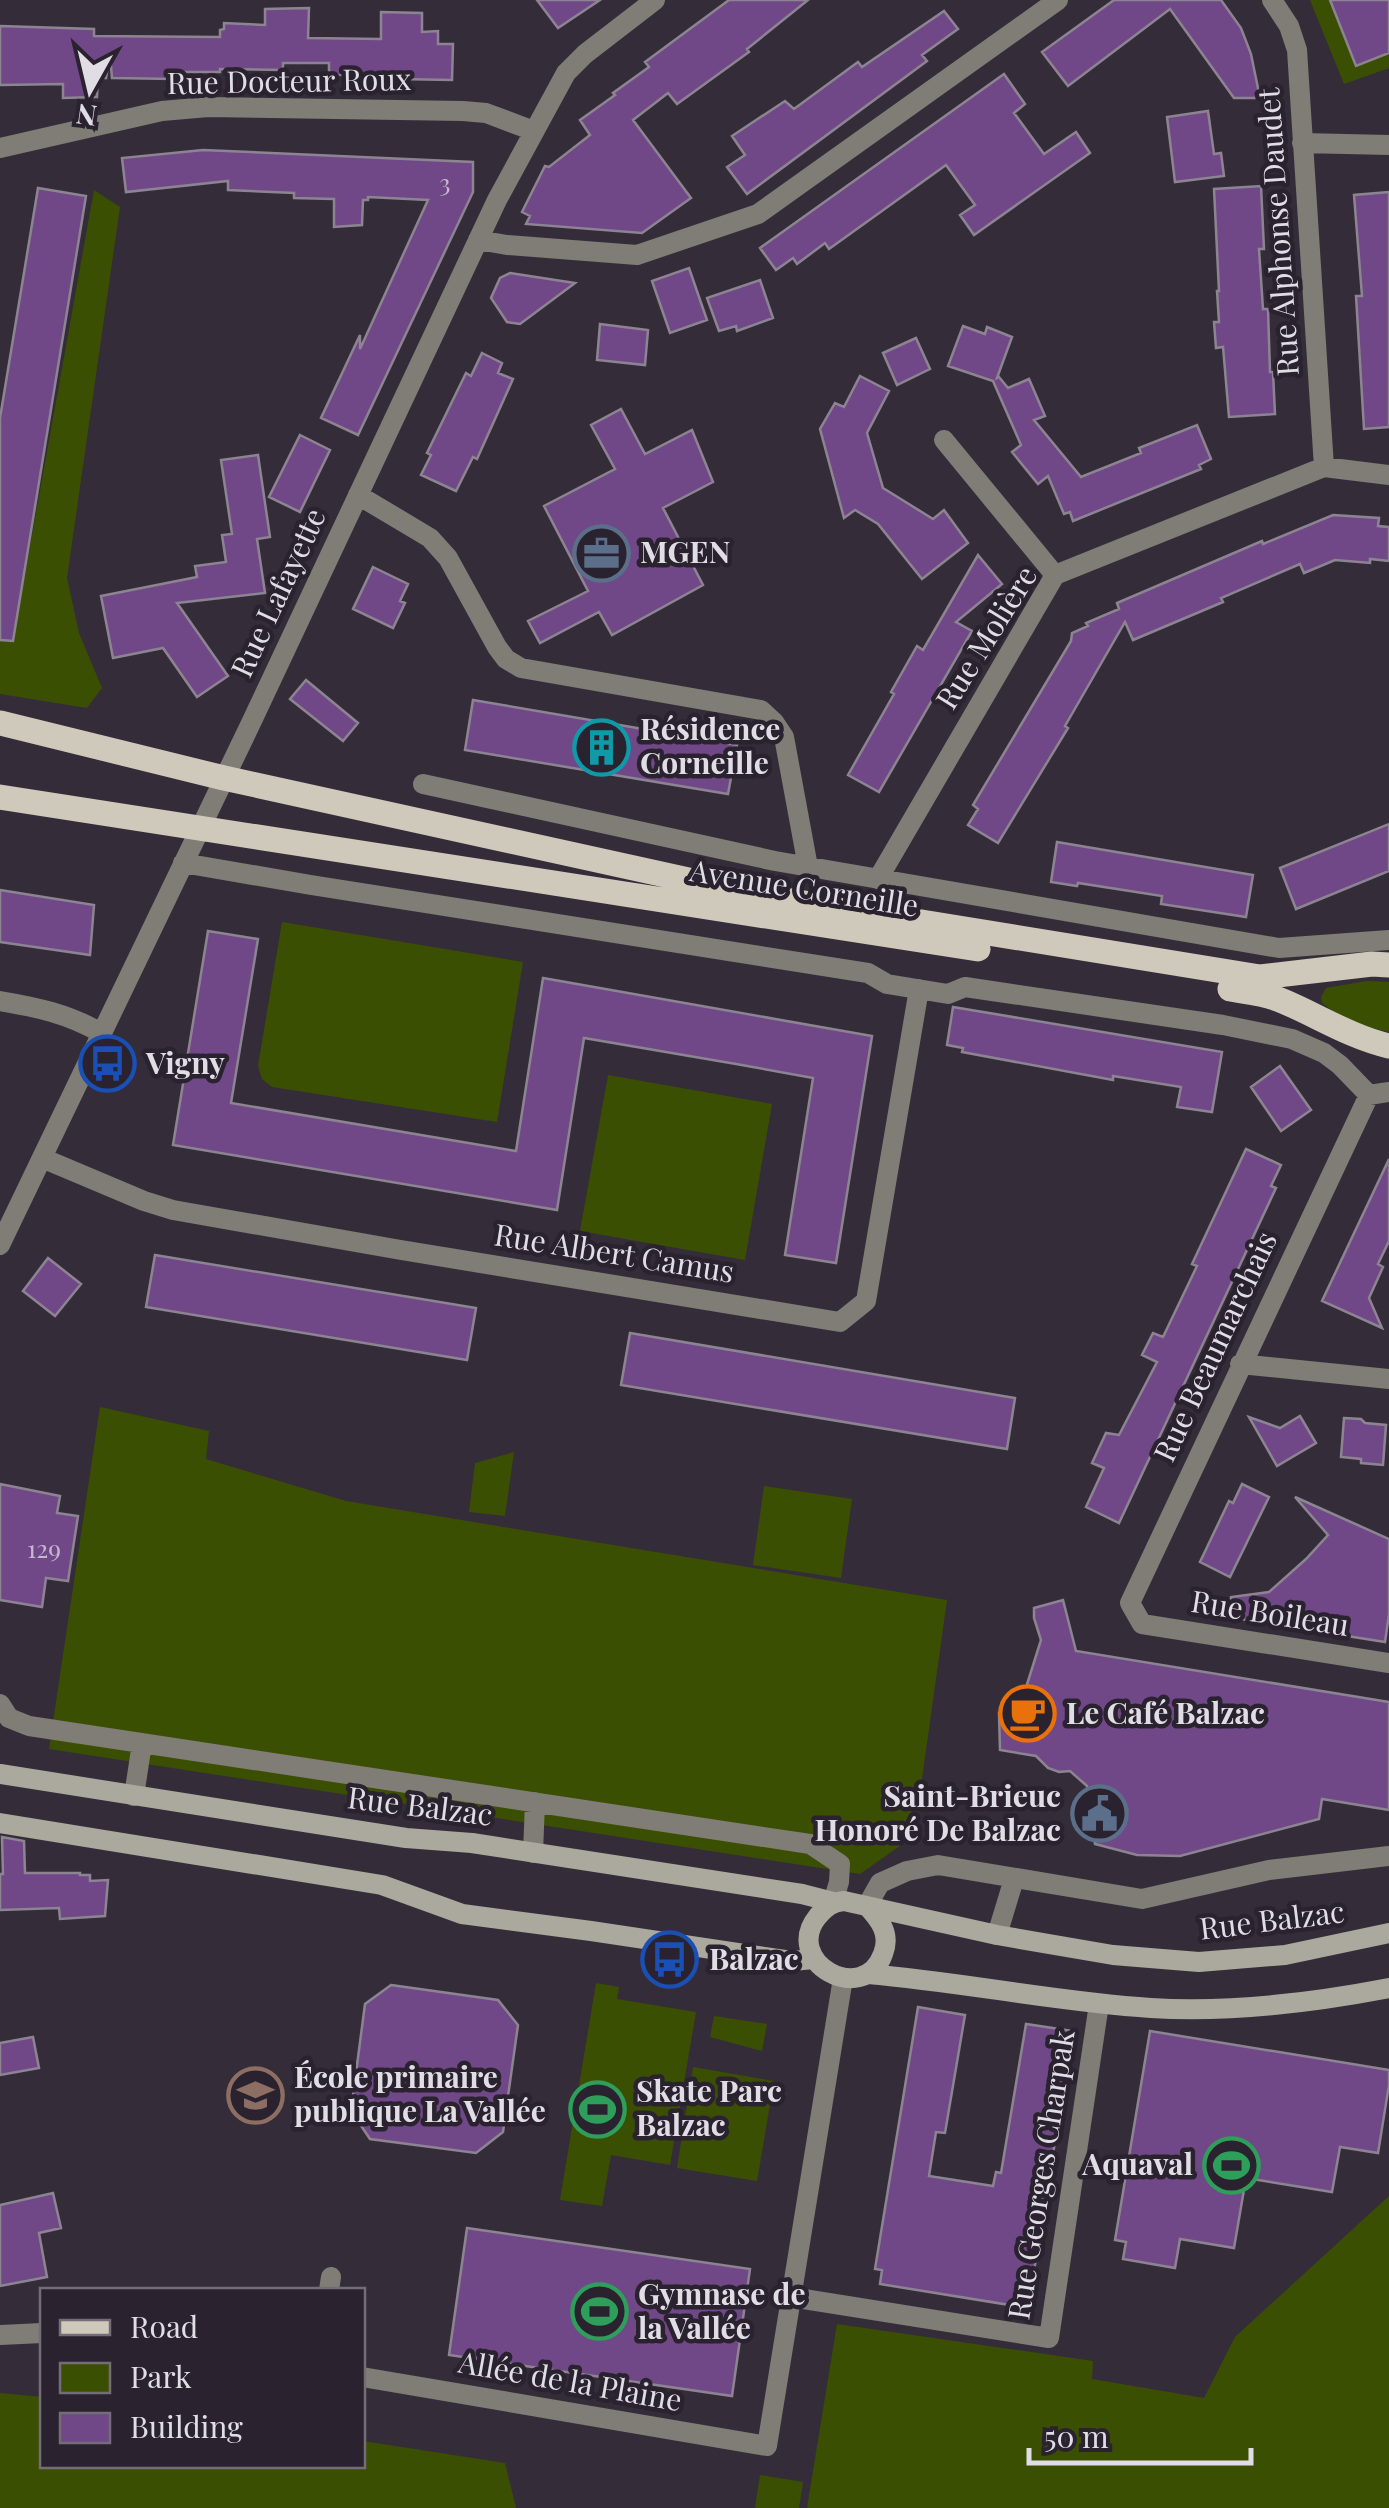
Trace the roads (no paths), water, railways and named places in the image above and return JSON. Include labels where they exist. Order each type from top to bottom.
[{"type":"main road","name":"Avenue Corneille","points":[[0,723],[224,778],[761,896],[1260,977],[1372,964],[1389,966]]},
{"type":"main road","name":"Avenue Corneille","points":[[0,796],[1263,994],[1337,1028],[1389,1046]]},
{"type":"street","name":"Rue Lafayette","points":[[0,1245],[534,130],[566,73],[655,0]]},
{"type":"street","points":[[478,240],[637,255],[758,214],[1058,0]]},
{"type":"street","name":"Rue Alphonse Daudet","points":[[1272,0],[1290,26],[1297,50],[1324,467]]},
{"type":"street","name":"Rue Docteur Roux","points":[[0,148],[162,111],[208,107],[463,110],[486,113],[534,130]]},
{"type":"street","points":[[1302,143],[1389,145]]},
{"type":"street","points":[[944,440],[1056,575]]},
{"type":"street","name":"Rue Molière","points":[[878,880],[1056,575],[1324,467],[1389,475]]},
{"type":"street","points":[[358,495],[430,538],[448,558],[497,647],[520,668],[761,710],[784,737],[808,867]]},
{"type":"street","name":"Avenue Corneille","points":[[424,784],[808,867],[1279,948],[1389,940]]},
{"type":"street","points":[[183,862],[868,972],[887,984],[948,994],[965,986],[1223,1025],[1292,1039],[1324,1053],[1379,1093]]},
{"type":"street","name":"Rue Albert Camus","points":[[42,1158],[173,1210],[840,1322],[866,1302],[919,989]]},
{"type":"street","points":[[0,1001],[77,1018],[101,1032]]},
{"type":"street","name":"Rue Beaumarchais","points":[[1142,1624],[1130,1603],[1240,1364],[1379,1093]]},
{"type":"street","points":[[1240,1364],[1389,1379]]},
{"type":"street","name":"Rue Boileau","points":[[1142,1624],[1389,1663]]},
{"type":"street","points":[[0,1704],[9,1718],[29,1726],[810,1844],[840,1864],[833,1902],[810,1932],[810,1951],[830,1974],[843,1978],[868,1974],[1099,2004],[1215,2009],[1299,2002],[1389,1988]]},
{"type":"street","points":[[134,1796],[142,1743]]},
{"type":"street","name":"Rue Balzac","points":[[0,1774],[406,1838],[472,1844],[802,1894],[833,1902]]},
{"type":"street","points":[[532,1853],[536,1802]]},
{"type":"street","points":[[0,1823],[382,1884],[462,1914],[792,1961],[814,1959]]},
{"type":"street","points":[[867,1906],[880,1883],[906,1871],[938,1865],[1142,1899],[1270,1870],[1389,1856]]},
{"type":"street","points":[[997,1935],[1014,1879]]},
{"type":"street","points":[[833,1902],[867,1906],[880,1920],[886,1944],[879,1962],[868,1974]]},
{"type":"street","name":"Rue Balzac","points":[[867,1906],[997,1935],[1114,1955],[1199,1962],[1285,1955],[1389,1934]]},
{"type":"street","points":[[791,2297],[843,1978]]},
{"type":"street","name":"Rue Georges Charpak","points":[[791,2297],[1050,2338],[1099,2004]]},
{"type":"street","name":"Allée de la Plaine","points":[[365,2379],[767,2446],[791,2297]]},
{"type":"street","points":[[0,2334],[40,2333]]},
{"type":"place","name":"MGEN","points":[[601,553]]},
{"type":"place","name":"Résidence Corneille","points":[[601,747]]},
{"type":"place","name":"Vigny","points":[[107,1064]]},
{"type":"place","name":"Le Café Balzac","points":[[1027,1714]]},
{"type":"place","name":"Saint-Brieuc Honoré De Balzac","points":[[1100,1814]]},
{"type":"place","name":"Balzac","points":[[670,1960]]},
{"type":"place","name":"École primaire publique La Vallée","points":[[255,2095]]},
{"type":"place","name":"Skate Parc Balzac","points":[[597,2109]]},
{"type":"place","name":"Aquaval","points":[[1232,2165]]},
{"type":"place","name":"Gymnase de la Vallée","points":[[599,2312]]}]
